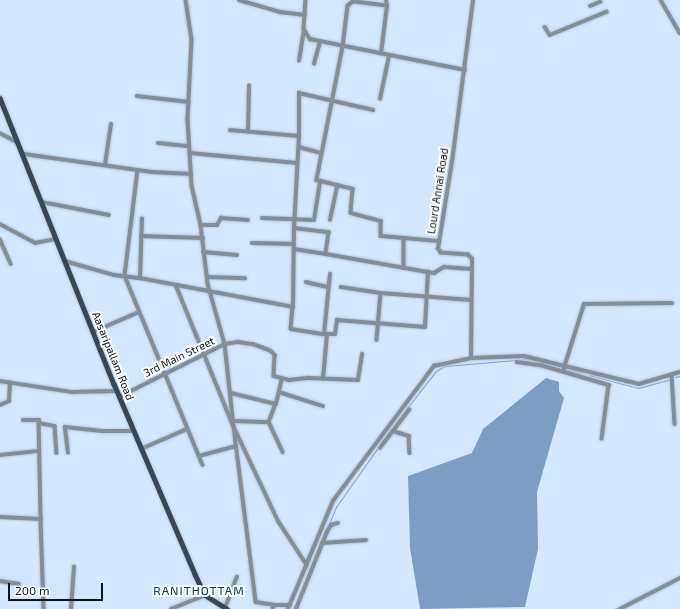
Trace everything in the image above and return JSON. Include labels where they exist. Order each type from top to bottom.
[{"type":"main road","name":"Aasaripallam Road","points":[[0,98],[24,154],[116,391],[205,595]]},
{"type":"main road","points":[[205,595],[226,609]]},
{"type":"street","points":[[186,0],[192,40],[189,102],[189,146],[191,174],[201,225],[207,276],[225,344],[236,446],[256,602],[274,607],[289,607],[333,501],[388,425],[434,366],[471,358],[524,356],[639,384],[680,372]]},
{"type":"street","points":[[239,0],[280,12],[305,15]]},
{"type":"street","points":[[299,61],[304,29],[306,0]]},
{"type":"street","points":[[381,54],[387,6],[386,0]]},
{"type":"street","name":"Lourd Annai Road","points":[[472,269],[471,257],[441,253],[438,249],[465,70],[473,0]]},
{"type":"street","points":[[661,0],[680,33]]},
{"type":"street","points":[[590,6],[600,2]]},
{"type":"street","points":[[262,218],[314,220],[320,183],[317,180],[321,152],[343,47],[347,10],[350,3],[387,6]]},
{"type":"street","points":[[545,27],[550,35],[606,12]]},
{"type":"street","points":[[304,29],[310,39],[320,42],[465,70]]},
{"type":"street","points":[[314,64],[320,42]]},
{"type":"street","points":[[380,99],[389,56]]},
{"type":"street","points":[[248,132],[249,86]]},
{"type":"street","points":[[373,110],[299,93],[299,147],[294,228],[293,307],[291,329],[335,334],[337,320],[425,327],[428,272]]},
{"type":"street","points":[[137,96],[189,102]]},
{"type":"street","points":[[106,165],[111,124]]},
{"type":"street","points":[[230,130],[299,136]]},
{"type":"street","points":[[0,133],[18,142]]},
{"type":"street","points":[[158,143],[189,146]]},
{"type":"street","points":[[299,147],[321,152]]},
{"type":"street","points":[[190,153],[298,163]]},
{"type":"street","points":[[24,154],[138,170],[191,174]]},
{"type":"street","points":[[138,170],[125,276],[164,374],[203,465]]},
{"type":"street","points":[[320,183],[353,190],[351,214],[381,221],[381,236],[439,241]]},
{"type":"street","points":[[330,220],[337,186]]},
{"type":"street","points":[[42,202],[109,215]]},
{"type":"street","points":[[201,225],[217,225],[221,218],[248,220]]},
{"type":"street","points":[[140,278],[142,219]]},
{"type":"street","points":[[0,224],[35,243],[56,239]]},
{"type":"street","points":[[294,228],[329,232],[326,254]]},
{"type":"street","points":[[141,236],[202,238]]},
{"type":"street","points":[[404,238],[404,268]]},
{"type":"street","points":[[0,239],[11,264]]},
{"type":"street","points":[[252,243],[294,244]]},
{"type":"street","points":[[294,249],[436,273],[444,267],[472,269],[471,358]]},
{"type":"street","points":[[203,252],[237,255]]},
{"type":"street","points":[[65,261],[114,276],[140,278],[293,307]]},
{"type":"street","points":[[323,379],[330,274]]},
{"type":"street","points":[[207,276],[245,278]]},
{"type":"street","points":[[306,282],[328,287]]},
{"type":"street","points":[[176,285],[203,354],[233,421]]},
{"type":"street","points":[[341,287],[427,298],[471,300]]},
{"type":"street","points":[[376,340],[376,324],[381,293]]},
{"type":"street","points":[[563,371],[584,304],[672,303]]},
{"type":"street","points":[[93,332],[139,312]]},
{"type":"street","points":[[225,344],[238,342],[253,344],[271,350],[275,355],[274,376],[282,379],[358,380],[362,354]]},
{"type":"street","name":"3rd Main Street","points":[[119,397],[225,344]]},
{"type":"street","points":[[517,362],[532,363],[609,385],[602,439]]},
{"type":"street","points":[[584,377],[586,370]]},
{"type":"street","points":[[672,375],[675,424]]},
{"type":"street","points":[[282,379],[276,404],[269,422],[283,452]]},
{"type":"street","points":[[0,381],[72,392],[116,391]]},
{"type":"street","points":[[0,405],[10,400],[10,383]]},
{"type":"street","points":[[231,392],[276,404]]},
{"type":"street","points":[[279,392],[323,406]]},
{"type":"street","points":[[380,448],[409,410]]},
{"type":"street","points":[[23,420],[38,419],[39,423],[44,609]]},
{"type":"street","points":[[233,421],[269,422]]},
{"type":"street","points":[[39,423],[102,431],[133,430]]},
{"type":"street","points":[[388,425],[394,430],[409,436],[410,453]]},
{"type":"street","points":[[56,426],[57,453]]},
{"type":"street","points":[[65,427],[68,453]]},
{"type":"street","points":[[234,427],[279,522],[306,565]]},
{"type":"street","points":[[141,449],[187,429]]},
{"type":"street","points":[[199,456],[236,446]]},
{"type":"street","points":[[0,455],[40,451]]},
{"type":"street","points":[[0,517],[41,519]]},
{"type":"street","points":[[296,609],[330,526],[338,523]]},
{"type":"street","points":[[322,543],[366,540]]},
{"type":"street","points":[[72,609],[74,567]]},
{"type":"street","points":[[303,573],[309,576]]},
{"type":"street","points":[[226,609],[237,577]]},
{"type":"street","points":[[620,609],[680,578]]},
{"type":"street","points":[[0,581],[19,584]]},
{"type":"street","points":[[171,609],[205,595]]},
{"type":"street","points":[[292,601],[299,604]]},
{"type":"water","points":[[546,378],[559,382],[559,391],[564,398],[537,492],[538,549],[525,607],[420,609],[410,548],[408,476],[472,453],[483,429]]},
{"type":"waterway","points":[[393,426],[436,371],[445,366],[526,359],[562,368]]},
{"type":"waterway","points":[[566,369],[581,373]]},
{"type":"waterway","points":[[589,375],[638,388],[671,379]]},
{"type":"waterway","points":[[675,377],[680,376]]},
{"type":"waterway","points":[[308,573],[336,507],[391,429]]},
{"type":"waterway","points":[[297,601],[307,576]]},
{"type":"waterway","points":[[293,609],[295,604]]},
{"type":"district","name":"RANITHOTTAM","points":[[199,591]]}]
